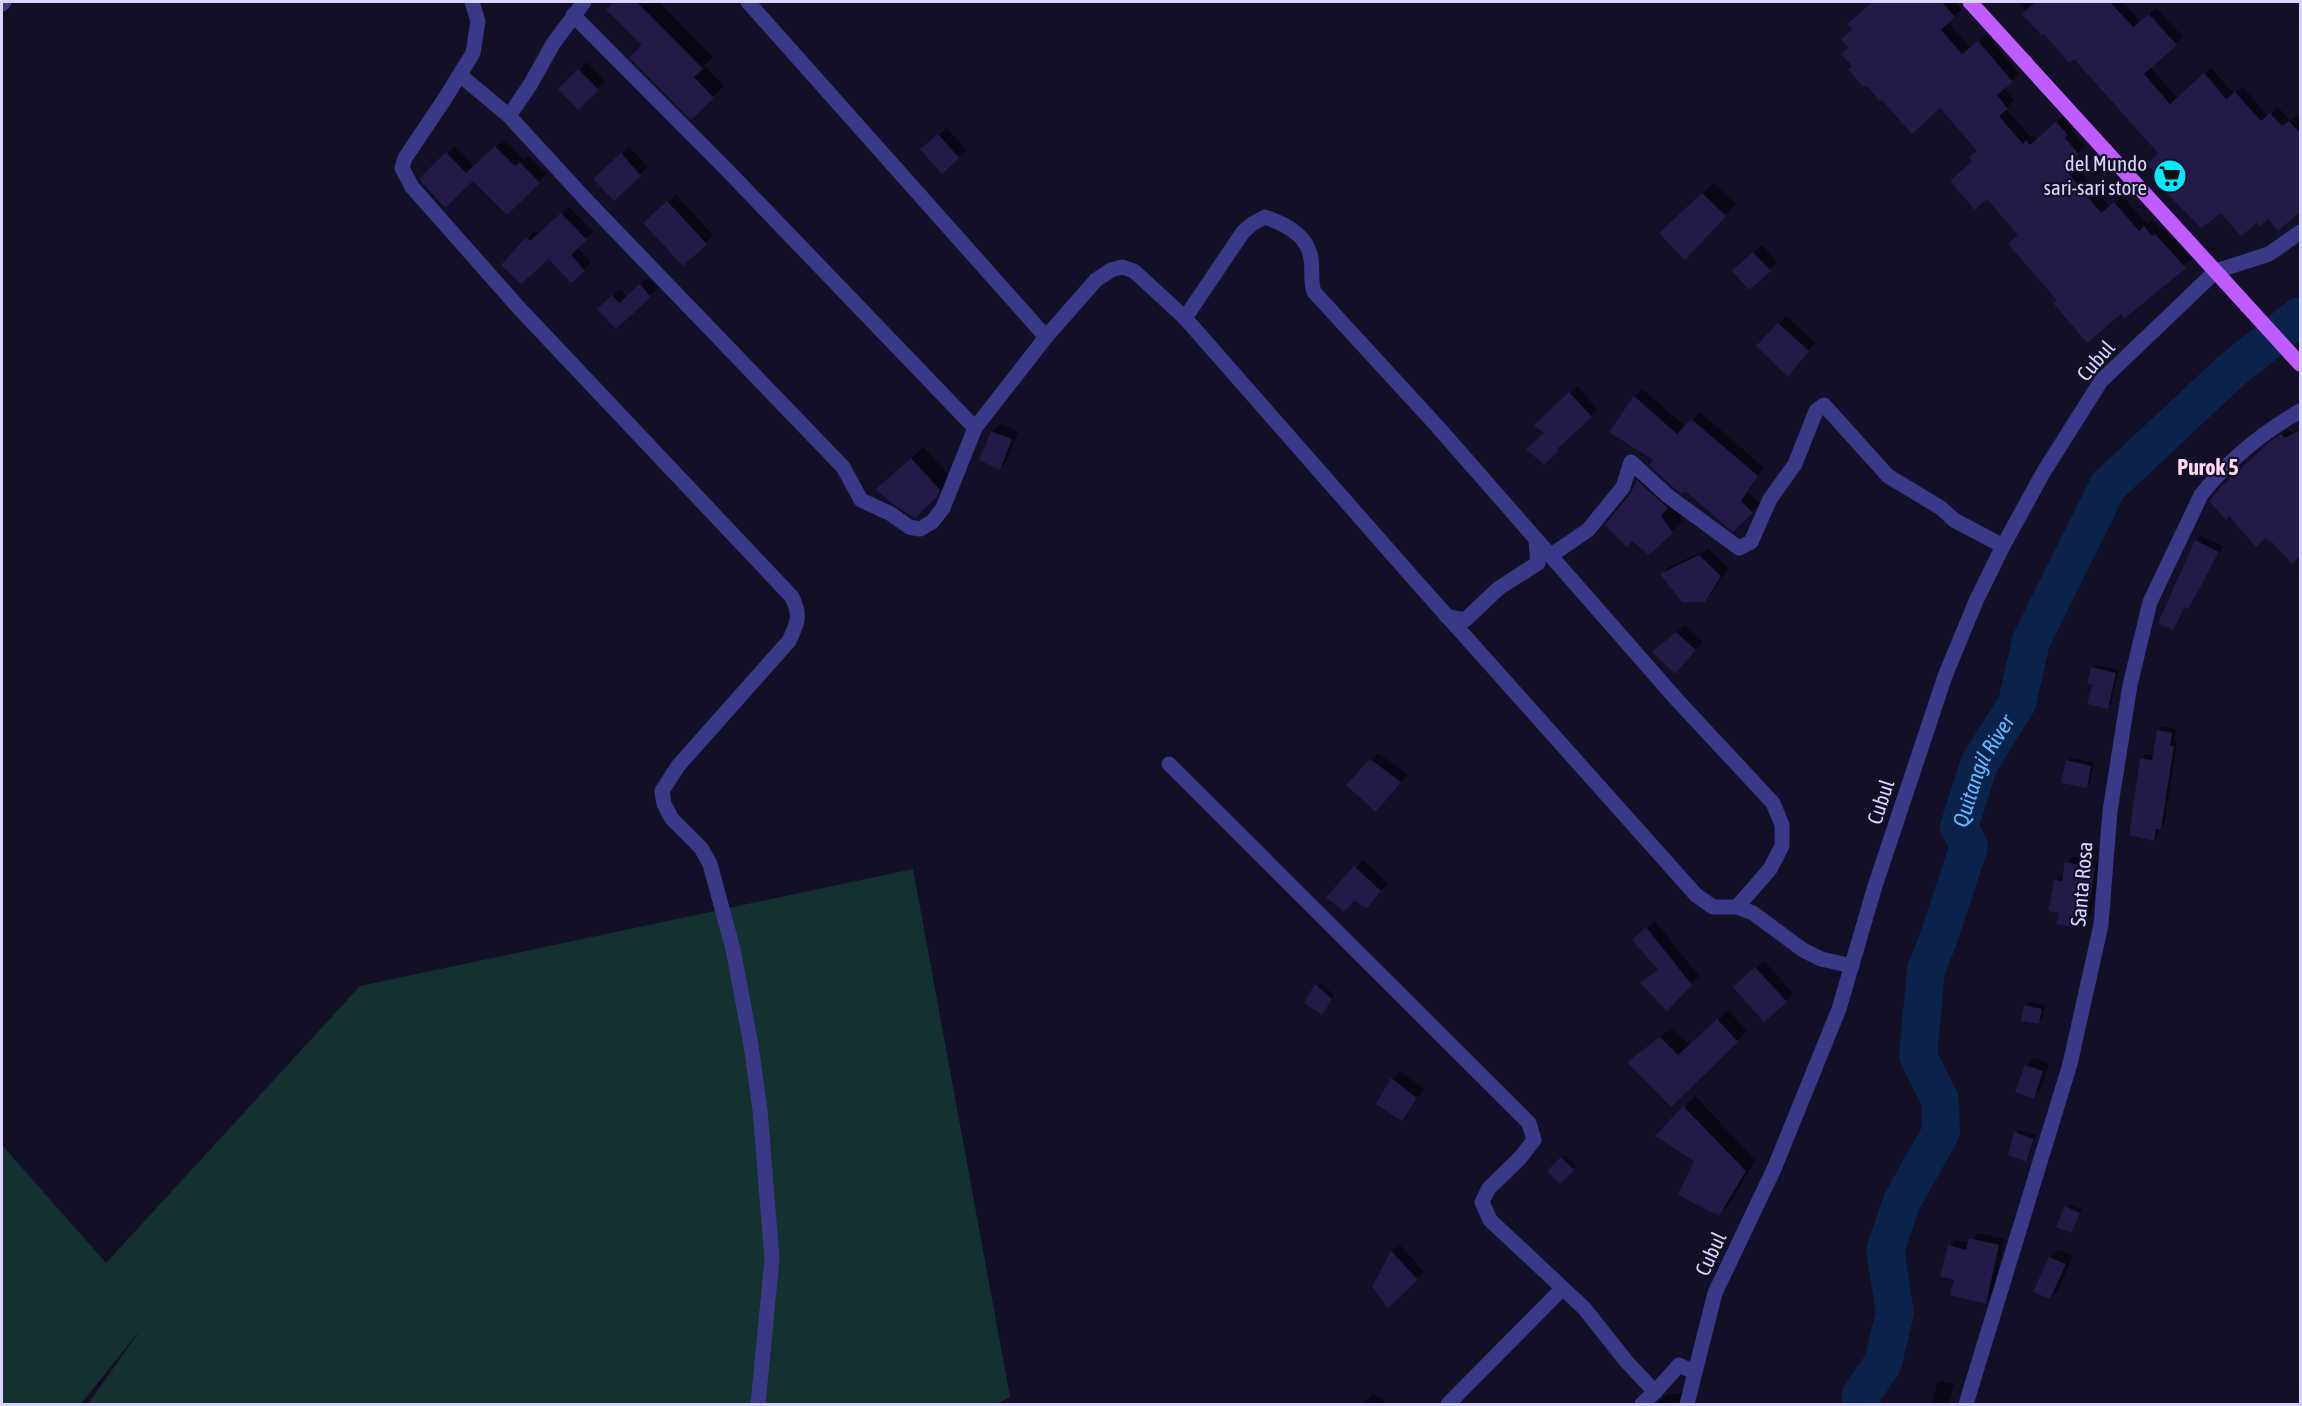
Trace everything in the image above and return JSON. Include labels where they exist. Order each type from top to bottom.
[{"type":"main road","points":[[1970,2],[2301,364]]},
{"type":"street","points":[[472,2],[478,21],[473,53],[405,158],[402,168],[412,187],[519,308],[792,597],[799,611],[789,641],[678,766],[662,791],[664,804],[672,819],[700,848],[711,864],[734,949],[751,1045],[760,1110],[772,1259],[758,1404]]},
{"type":"street","points":[[509,116],[553,44],[584,2]]},
{"type":"street","points":[[748,2],[1046,337]]},
{"type":"street","points":[[573,15],[769,213],[975,428]]},
{"type":"street","points":[[460,75],[509,116],[589,203],[843,467],[861,500],[891,514],[909,527],[920,529],[932,522],[943,508],[975,428],[1046,337],[1096,280],[1111,270],[1122,267],[1134,271],[1185,318],[1681,880],[1713,907],[1737,907],[1771,924],[1803,950],[1821,959],[1852,966]]},
{"type":"street","points":[[1185,318],[1243,232],[1252,224],[1265,217],[1284,223],[1305,241],[1311,259],[1311,281],[1314,292],[1437,426],[1678,701],[1773,803],[1782,825],[1782,846],[1770,869],[1737,907]]},
{"type":"street","points":[[2216,271],[2269,254],[2301,232]]},
{"type":"street","name":"Cubul","points":[[1687,1404],[1715,1293],[1774,1169],[1839,1009],[1875,886],[1945,676],[1976,601],[2002,546],[2043,473],[2101,381],[2216,271]]},
{"type":"street","points":[[1551,556],[1588,530],[1623,487],[1631,462],[1668,496],[1707,525],[1739,548],[1745,545],[1750,542],[1770,499],[1795,464],[1816,411],[1824,405],[1888,476],[1941,508],[1954,520],[2002,546]]},
{"type":"street","name":"Santa Rosa","points":[[1966,1404],[2073,1052],[2101,925],[2110,811],[2130,685],[2150,602],[2201,495],[2225,465],[2246,447],[2301,411]]},
{"type":"street","points":[[1446,616],[1465,620],[1499,588],[1538,563],[1536,540]]},
{"type":"street","points":[[1169,764],[1529,1123],[1534,1140],[1520,1158],[1489,1188],[1482,1202],[1491,1220],[1584,1308],[1655,1392]]},
{"type":"street","points":[[1448,1404],[1562,1288]]},
{"type":"street","points":[[1641,1404],[1679,1365],[1694,1372]]},
{"type":"green space","points":[[913,869],[1010,1397],[996,1404],[88,1404],[141,1329],[81,1404],[2,1404],[2,1145],[106,1263],[360,986]]},
{"type":"building","points":[[614,2],[637,2],[703,69],[694,77],[714,98],[691,120],[629,57],[642,45],[606,10]]},
{"type":"building","points":[[1873,2],[1942,2],[1955,17],[1941,30],[1962,54],[1978,41],[2013,82],[1997,95],[2008,109],[1999,116],[2023,144],[2026,140],[2030,145],[2056,122],[2068,135],[2065,138],[2079,154],[2064,168],[2101,213],[2114,202],[2139,231],[2144,226],[2152,236],[2155,234],[2186,268],[2124,319],[2121,314],[2087,343],[2053,303],[2057,300],[2008,244],[2018,235],[1987,199],[1975,210],[1950,181],[1972,161],[1969,157],[1977,151],[1940,108],[1912,134],[1882,100],[1880,101],[1867,86],[1864,88],[1848,69],[1852,66],[1841,54],[1848,48],[1841,39],[1852,30],[1847,24]]},
{"type":"building","points":[[2035,2],[2110,2],[2133,27],[2149,14],[2177,45],[2144,74],[2170,104],[2204,73],[2226,99],[2235,92],[2261,121],[2270,113],[2282,126],[2289,121],[2301,134],[2301,211],[2278,231],[2268,219],[2260,226],[2257,223],[2241,236],[2221,213],[2201,228],[2152,178],[2156,174],[2147,164],[2158,154],[2157,152],[2074,59],[2069,63],[2044,34],[2042,36],[2022,14]]},
{"type":"building","points":[[578,69],[599,90],[578,110],[558,89]]},
{"type":"building","points":[[938,134],[959,158],[942,174],[920,149]]},
{"type":"building","points":[[495,146],[515,166],[520,162],[540,183],[507,215],[473,181],[445,208],[419,179],[446,152],[466,173]]},
{"type":"building","points":[[621,153],[641,176],[614,201],[593,179]]},
{"type":"building","points":[[1702,193],[1726,216],[1685,260],[1659,233]]},
{"type":"building","points":[[667,201],[707,244],[683,266],[643,223]]},
{"type":"building","points":[[561,213],[587,240],[571,255],[585,271],[571,283],[549,259],[521,284],[501,265],[526,237],[530,241]]},
{"type":"building","points":[[1753,252],[1771,271],[1749,290],[1732,271]]},
{"type":"building","points":[[640,284],[651,297],[616,329],[597,309],[612,295],[619,303]]},
{"type":"building","points":[[1778,323],[1809,351],[1788,377],[1756,346]]},
{"type":"building","points":[[1569,392],[1592,417],[1557,449],[1558,451],[1544,465],[1526,449],[1544,433],[1534,425]]},
{"type":"building","points":[[1634,396],[1677,434],[1691,419],[1758,476],[1741,501],[1753,513],[1733,532],[1685,491],[1682,494],[1674,488],[1649,465],[1653,460],[1609,432]]},
{"type":"building","points":[[2301,429],[2301,556],[2292,564],[2266,538],[2256,547],[2229,516],[2226,520],[2209,501],[2267,444],[2281,434],[2285,438]]},
{"type":"building","points":[[991,431],[1012,439],[1000,470],[979,460]]},
{"type":"building","points":[[911,458],[940,490],[937,497],[915,518],[891,503],[876,489]]},
{"type":"building","points":[[1637,480],[1668,508],[1661,516],[1673,533],[1649,555],[1632,541],[1627,547],[1605,525],[1631,493]]},
{"type":"building","points":[[2195,540],[2219,552],[2188,609],[2185,607],[2173,630],[2158,623]]},
{"type":"building","points":[[1699,555],[1721,576],[1705,602],[1682,602],[1660,574]]},
{"type":"building","points":[[1676,632],[1696,650],[1675,674],[1652,652]]},
{"type":"building","points":[[2091,667],[2116,673],[2108,709],[2087,704],[2092,685],[2087,684]]},
{"type":"building","points":[[2157,730],[2172,733],[2170,746],[2174,746],[2161,829],[2156,829],[2154,841],[2129,835],[2140,758],[2152,760]]},
{"type":"building","points":[[1370,759],[1401,782],[1376,812],[1346,785]]},
{"type":"building","points":[[2066,760],[2091,766],[2087,788],[2061,783]]},
{"type":"building","points":[[2065,862],[2095,868],[2086,923],[2073,920],[2072,927],[2056,924],[2059,913],[2048,911],[2054,880],[2062,881]]},
{"type":"building","points":[[1354,866],[1381,891],[1367,908],[1354,901],[1344,912],[1326,897]]},
{"type":"building","points":[[1646,927],[1692,985],[1667,1011],[1640,983],[1658,970],[1632,940]]},
{"type":"building","points":[[1755,967],[1787,1002],[1764,1022],[1733,987]]},
{"type":"building","points":[[1315,984],[1332,999],[1322,1015],[1304,1003]]},
{"type":"building","points":[[2024,1005],[2042,1009],[2039,1024],[2021,1021]]},
{"type":"building","points":[[1717,1019],[1738,1042],[1671,1107],[1627,1062],[1660,1037],[1678,1055]]},
{"type":"building","points":[[2025,1065],[2043,1071],[2034,1099],[2015,1092]]},
{"type":"building","points":[[1391,1078],[1417,1098],[1402,1121],[1376,1104]]},
{"type":"building","points":[[1683,1106],[1746,1171],[1719,1216],[1678,1195],[1694,1161],[1655,1136]]},
{"type":"building","points":[[2014,1132],[2034,1139],[2026,1162],[2008,1155]]},
{"type":"building","points":[[1561,1157],[1574,1170],[1560,1184],[1547,1171]]},
{"type":"building","points":[[2065,1206],[2080,1213],[2071,1233],[2056,1227]]},
{"type":"building","points":[[1969,1238],[1999,1245],[1986,1304],[1950,1295],[1954,1280],[1940,1276],[1948,1245],[1966,1250]]},
{"type":"building","points":[[1391,1251],[1418,1280],[1388,1308],[1372,1287]]},
{"type":"building","points":[[2049,1257],[2066,1264],[2050,1299],[2033,1292]]},
{"type":"waterway","name":"Quitangil River","points":[[1862,1404],[1861,1395],[1883,1363],[1895,1312],[1885,1251],[1902,1201],[1941,1132],[1940,1100],[1918,1056],[1926,970],[1969,846],[1959,827],[1979,764],[2017,703],[2031,641],[2108,486],[2232,370],[2300,316]]},
{"type":"place","name":"del Mundo sari-sari store","points":[[2170,176]]},
{"type":"district","name":"Purok 5","points":[[2208,467]]}]
